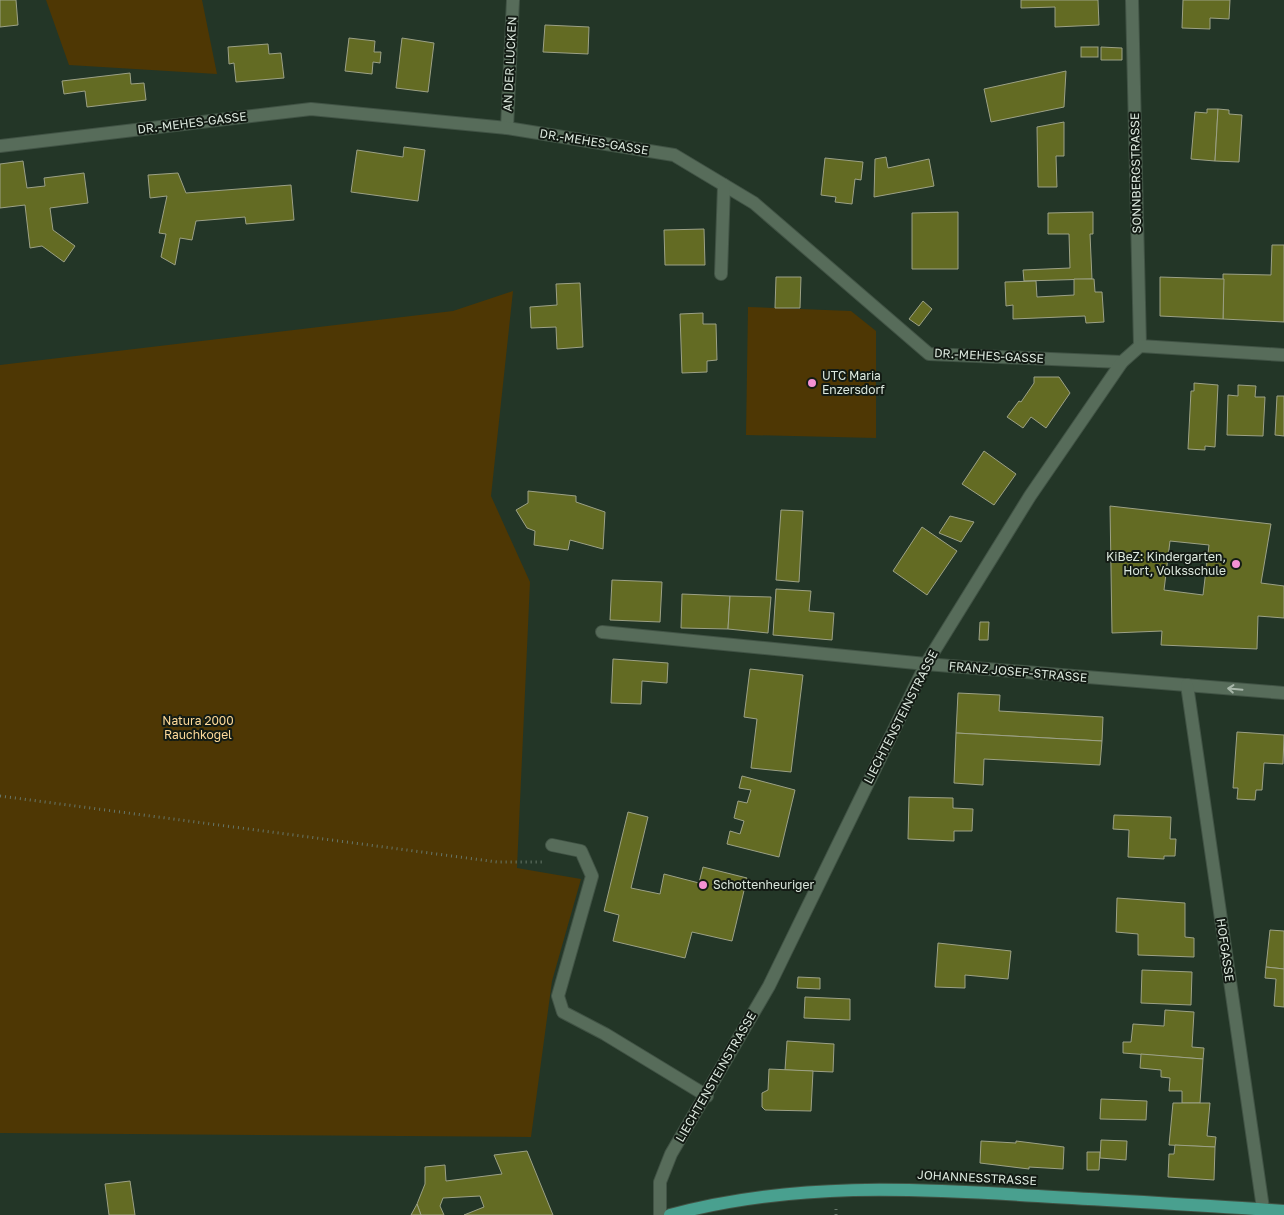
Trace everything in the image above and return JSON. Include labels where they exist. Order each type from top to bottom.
[{"type":"main road","name":"JOHANNESSTRASSE","points":[[670,1215],[699,1207],[786,1194],[852,1188],[921,1188],[1263,1212],[1284,1211]]},
{"type":"street","name":"AN DER LUCKEN","points":[[507,128],[513,0]]},
{"type":"street","name":"SONNBERGSTRASSE","points":[[1132,0],[1140,346]]},
{"type":"street","name":"DR.-MEHES-GASSE","points":[[0,146],[311,108],[507,128],[674,156],[754,203],[929,354],[1122,362]]},
{"type":"street","points":[[721,274],[724,185]]},
{"type":"street","points":[[1140,346],[1284,355]]},
{"type":"street","name":"LIECHTENSTEINSTRASSE","points":[[660,1215],[660,1182],[671,1154],[769,986],[926,664],[1030,496],[1122,362],[1140,346]]},
{"type":"street","name":"FRANZ JOSEF-STRASSE","points":[[602,632],[926,664],[1284,693]]},
{"type":"street","name":"HOFGASSE","points":[[1187,685],[1263,1212]]},
{"type":"street","points":[[552,845],[580,851],[592,876],[558,996],[562,1012],[605,1034],[706,1096]]},
{"type":"path","points":[[0,796],[497,862],[544,862],[552,845]]},
{"type":"green space","points":[[46,0],[202,0],[217,74],[69,65]]},
{"type":"green space","name":"Natura 2000 Rauchkogel","points":[[513,291],[491,496],[530,582],[517,868],[581,879],[552,981],[531,1137],[0,1133],[0,365],[453,311]]},
{"type":"green space","name":"UTC Maria Enzersdorf","points":[[748,307],[851,311],[876,331],[876,438],[746,435]]},
{"type":"building","points":[[0,0],[16,0],[18,25],[0,27]]},
{"type":"building","points":[[1021,0],[1098,0],[1099,25],[1055,27],[1055,7],[1021,8]]},
{"type":"building","points":[[1183,0],[1230,0],[1229,19],[1210,18],[1210,29],[1182,28]]},
{"type":"building","points":[[545,25],[589,27],[588,54],[543,52]]},
{"type":"building","points":[[349,38],[375,41],[374,52],[381,52],[380,63],[373,62],[372,74],[345,71]]},
{"type":"building","points":[[402,38],[434,43],[428,92],[396,88]]},
{"type":"building","points":[[268,44],[269,54],[281,53],[284,78],[236,82],[234,63],[229,64],[228,47]]},
{"type":"building","points":[[1081,47],[1098,47],[1098,57],[1081,57]]},
{"type":"building","points":[[1101,47],[1122,48],[1122,60],[1101,60]]},
{"type":"building","points":[[1066,71],[1064,107],[991,122],[984,89]]},
{"type":"building","points":[[130,73],[131,84],[144,83],[146,100],[87,107],[85,91],[64,94],[62,81]]},
{"type":"building","points":[[1207,109],[1218,109],[1215,161],[1191,159],[1195,112],[1207,113]]},
{"type":"building","points":[[1218,109],[1229,110],[1229,114],[1242,115],[1239,162],[1215,161]]},
{"type":"building","points":[[1064,122],[1064,156],[1056,156],[1057,187],[1038,187],[1037,127]]},
{"type":"building","points":[[404,147],[425,150],[418,201],[351,192],[357,150],[403,157]]},
{"type":"building","points":[[886,157],[888,168],[929,159],[934,186],[874,197],[875,159]]},
{"type":"building","points":[[825,158],[863,162],[861,180],[855,179],[852,204],[835,202],[836,197],[821,195]]},
{"type":"building","points":[[23,161],[27,188],[45,186],[44,178],[84,173],[88,203],[50,208],[53,230],[75,246],[64,262],[42,246],[30,248],[25,205],[0,208],[0,164]]},
{"type":"building","points":[[178,173],[186,193],[291,185],[294,220],[246,224],[245,217],[196,221],[192,240],[180,238],[175,265],[161,257],[166,234],[159,233],[167,196],[150,198],[148,175]]},
{"type":"building","points":[[958,212],[958,269],[912,269],[912,213]]},
{"type":"building","points":[[1093,212],[1093,234],[1090,234],[1092,279],[1024,281],[1023,270],[1070,268],[1069,234],[1048,234],[1048,213]]},
{"type":"building","points":[[704,229],[705,265],[665,265],[664,230]]},
{"type":"building","points":[[1272,245],[1284,245],[1284,322],[1223,319],[1223,274],[1271,275]]},
{"type":"building","points":[[776,277],[801,277],[800,308],[775,308]]},
{"type":"building","points":[[1160,277],[1224,279],[1223,319],[1160,316]]},
{"type":"building","points":[[1074,279],[1094,279],[1095,292],[1102,292],[1104,322],[1086,323],[1085,316],[1013,319],[1013,305],[1006,306],[1005,282],[1036,281],[1037,297],[1074,295]]},
{"type":"building","points":[[580,283],[583,347],[557,349],[556,327],[531,328],[530,307],[557,305],[556,284]]},
{"type":"building","points":[[923,301],[932,309],[919,326],[909,319]]},
{"type":"building","points":[[703,313],[703,324],[716,324],[717,360],[707,361],[707,372],[682,373],[680,314]]},
{"type":"building","points":[[1034,377],[1059,377],[1070,393],[1046,428],[1031,417],[1023,428],[1007,417],[1019,401],[1021,402],[1034,383]]},
{"type":"building","points":[[1194,383],[1218,385],[1215,447],[1205,446],[1205,450],[1188,449],[1191,391],[1194,391]]},
{"type":"building","points":[[1238,385],[1256,386],[1255,397],[1265,397],[1263,436],[1227,435],[1228,395],[1238,396]]},
{"type":"building","points":[[1277,396],[1284,396],[1284,436],[1275,435]]},
{"type":"building","points":[[984,451],[1016,474],[994,505],[962,484]]},
{"type":"building","points":[[528,491],[576,496],[576,502],[605,512],[603,549],[570,540],[568,550],[534,545],[535,531],[527,528],[516,510],[528,503]]},
{"type":"building","name":"KiBeZ: Kindergarten, Hort, Volksschule","points":[[1110,506],[1271,524],[1261,583],[1284,586],[1284,618],[1258,616],[1257,649],[1161,645],[1162,631],[1112,633]],"holes":[[[1170,541],[1209,545],[1203,595],[1164,590]]]},
{"type":"building","points":[[781,510],[803,511],[799,582],[776,580]]},
{"type":"building","points":[[950,516],[974,522],[961,542],[939,533]]},
{"type":"building","points":[[922,527],[957,551],[927,595],[893,571]]},
{"type":"building","points":[[612,580],[662,582],[660,622],[610,620]]},
{"type":"building","points":[[776,589],[811,591],[809,611],[834,613],[832,640],[773,635]]},
{"type":"building","points":[[682,594],[730,596],[728,629],[681,628]]},
{"type":"building","points":[[730,596],[771,597],[768,633],[728,629]]},
{"type":"building","points":[[980,622],[989,622],[988,640],[979,640]]},
{"type":"building","points":[[613,659],[668,663],[667,683],[642,681],[641,704],[611,703]]},
{"type":"building","points":[[750,669],[803,675],[791,772],[751,768],[757,719],[744,717]]},
{"type":"building","points":[[958,693],[1000,695],[999,711],[1103,717],[1102,741],[956,733]]},
{"type":"building","points":[[1237,732],[1284,735],[1283,764],[1264,763],[1262,790],[1256,790],[1255,800],[1237,799],[1238,788],[1233,788]]},
{"type":"building","points":[[956,733],[1102,741],[1100,765],[984,759],[983,785],[954,783]]},
{"type":"building","points":[[742,776],[795,790],[779,857],[727,844],[730,831],[740,834],[744,821],[734,818],[738,801],[747,803],[751,790],[739,788]]},
{"type":"building","points":[[909,797],[953,798],[953,808],[973,809],[972,831],[954,831],[954,841],[908,839]]},
{"type":"building","name":"Schottenheuriger","points":[[628,812],[648,817],[631,888],[660,894],[664,874],[699,883],[703,867],[747,878],[732,941],[692,932],[685,958],[613,941],[619,915],[604,911]]},
{"type":"building","points":[[1114,815],[1171,817],[1170,839],[1176,839],[1175,856],[1164,856],[1164,859],[1128,857],[1129,830],[1113,829]]},
{"type":"building","points":[[1117,898],[1185,903],[1185,937],[1194,938],[1194,957],[1138,955],[1138,934],[1116,932]]},
{"type":"building","points":[[1270,930],[1284,931],[1284,969],[1266,967]]},
{"type":"building","points":[[938,943],[1011,951],[1008,979],[965,975],[965,988],[935,987]]},
{"type":"building","points":[[1266,967],[1284,969],[1284,1007],[1274,1006],[1276,979],[1265,978]]},
{"type":"building","points":[[1142,970],[1192,972],[1191,1005],[1141,1003]]},
{"type":"building","points":[[798,977],[820,978],[820,989],[797,988]]},
{"type":"building","points":[[805,997],[850,999],[850,1020],[804,1018]]},
{"type":"building","points":[[1165,1010],[1194,1012],[1192,1047],[1204,1048],[1203,1059],[1123,1053],[1123,1042],[1131,1042],[1133,1024],[1164,1026]]},
{"type":"building","points":[[787,1041],[834,1044],[833,1072],[785,1070]]},
{"type":"building","points":[[1141,1054],[1203,1059],[1200,1103],[1182,1103],[1182,1091],[1169,1091],[1170,1078],[1161,1077],[1161,1070],[1140,1068]]},
{"type":"building","points":[[769,1069],[813,1071],[811,1111],[765,1110],[762,1107],[762,1093],[768,1090]]},
{"type":"building","points":[[1101,1099],[1147,1101],[1146,1120],[1100,1119]]},
{"type":"building","points":[[1173,1103],[1210,1103],[1207,1136],[1216,1137],[1215,1147],[1169,1145]]},
{"type":"building","points":[[1101,1140],[1127,1141],[1126,1160],[1100,1158]]},
{"type":"building","points":[[981,1141],[1016,1143],[1016,1141],[1064,1147],[1063,1169],[1029,1167],[1029,1169],[980,1163]]},
{"type":"building","points":[[1175,1145],[1215,1147],[1214,1180],[1168,1177],[1169,1154],[1174,1154]]},
{"type":"building","points":[[527,1151],[553,1215],[464,1215],[484,1207],[480,1196],[443,1198],[440,1206],[444,1215],[421,1215],[417,1204],[425,1184],[425,1167],[445,1165],[446,1181],[502,1174],[494,1155]]},
{"type":"building","points":[[1087,1152],[1100,1152],[1099,1170],[1087,1170]]},
{"type":"building","points":[[130,1181],[135,1215],[109,1215],[105,1184]]},
{"type":"building","points":[[417,1204],[421,1215],[411,1215]]},
{"type":"place","name":"UTC Maria Enzersdorf","points":[[812,383]]},
{"type":"place","name":"KiBeZ: Kindergarten, Hort, Volksschule","points":[[1236,564]]},
{"type":"place","name":"Schottenheuriger","points":[[703,885]]}]
